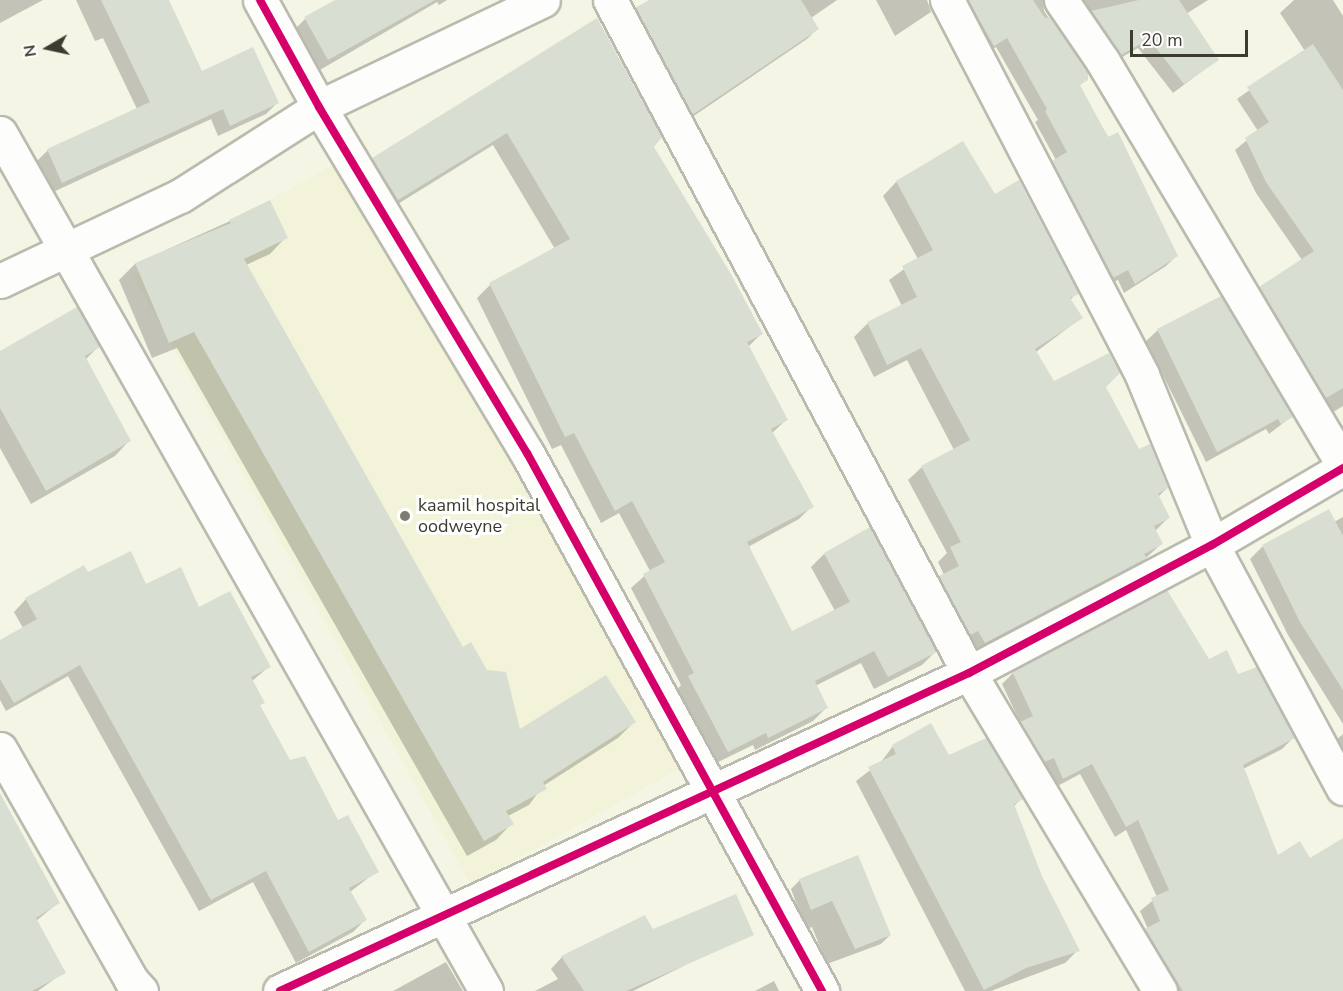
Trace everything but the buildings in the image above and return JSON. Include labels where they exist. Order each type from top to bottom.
[{"type":"street","points":[[260,0],[319,106],[527,453],[822,991]]},
{"type":"street","points":[[0,281],[66,252],[180,196],[319,106],[543,0]]},
{"type":"street","points":[[610,0],[969,673],[1160,991]]},
{"type":"street","points":[[947,0],[1142,375],[1212,545],[1343,788]]},
{"type":"street","points":[[280,991],[446,917],[969,673],[1212,545],[1343,466],[1102,60],[1061,0]]},
{"type":"street","points":[[0,133],[486,991]]},
{"type":"street","points":[[0,749],[130,980],[141,991]]},
{"type":"shaded area","name":"kaamil hospital oodweyne","points":[[344,159],[681,768],[471,885],[133,276]]},
{"type":"cycle path","points":[[260,0],[319,107],[527,453],[822,991]]},
{"type":"cycle path","points":[[280,991],[969,673],[1212,545],[1343,468]]},
{"type":"place","name":"kaamil hospital oodweyne","points":[[405,516]]}]
